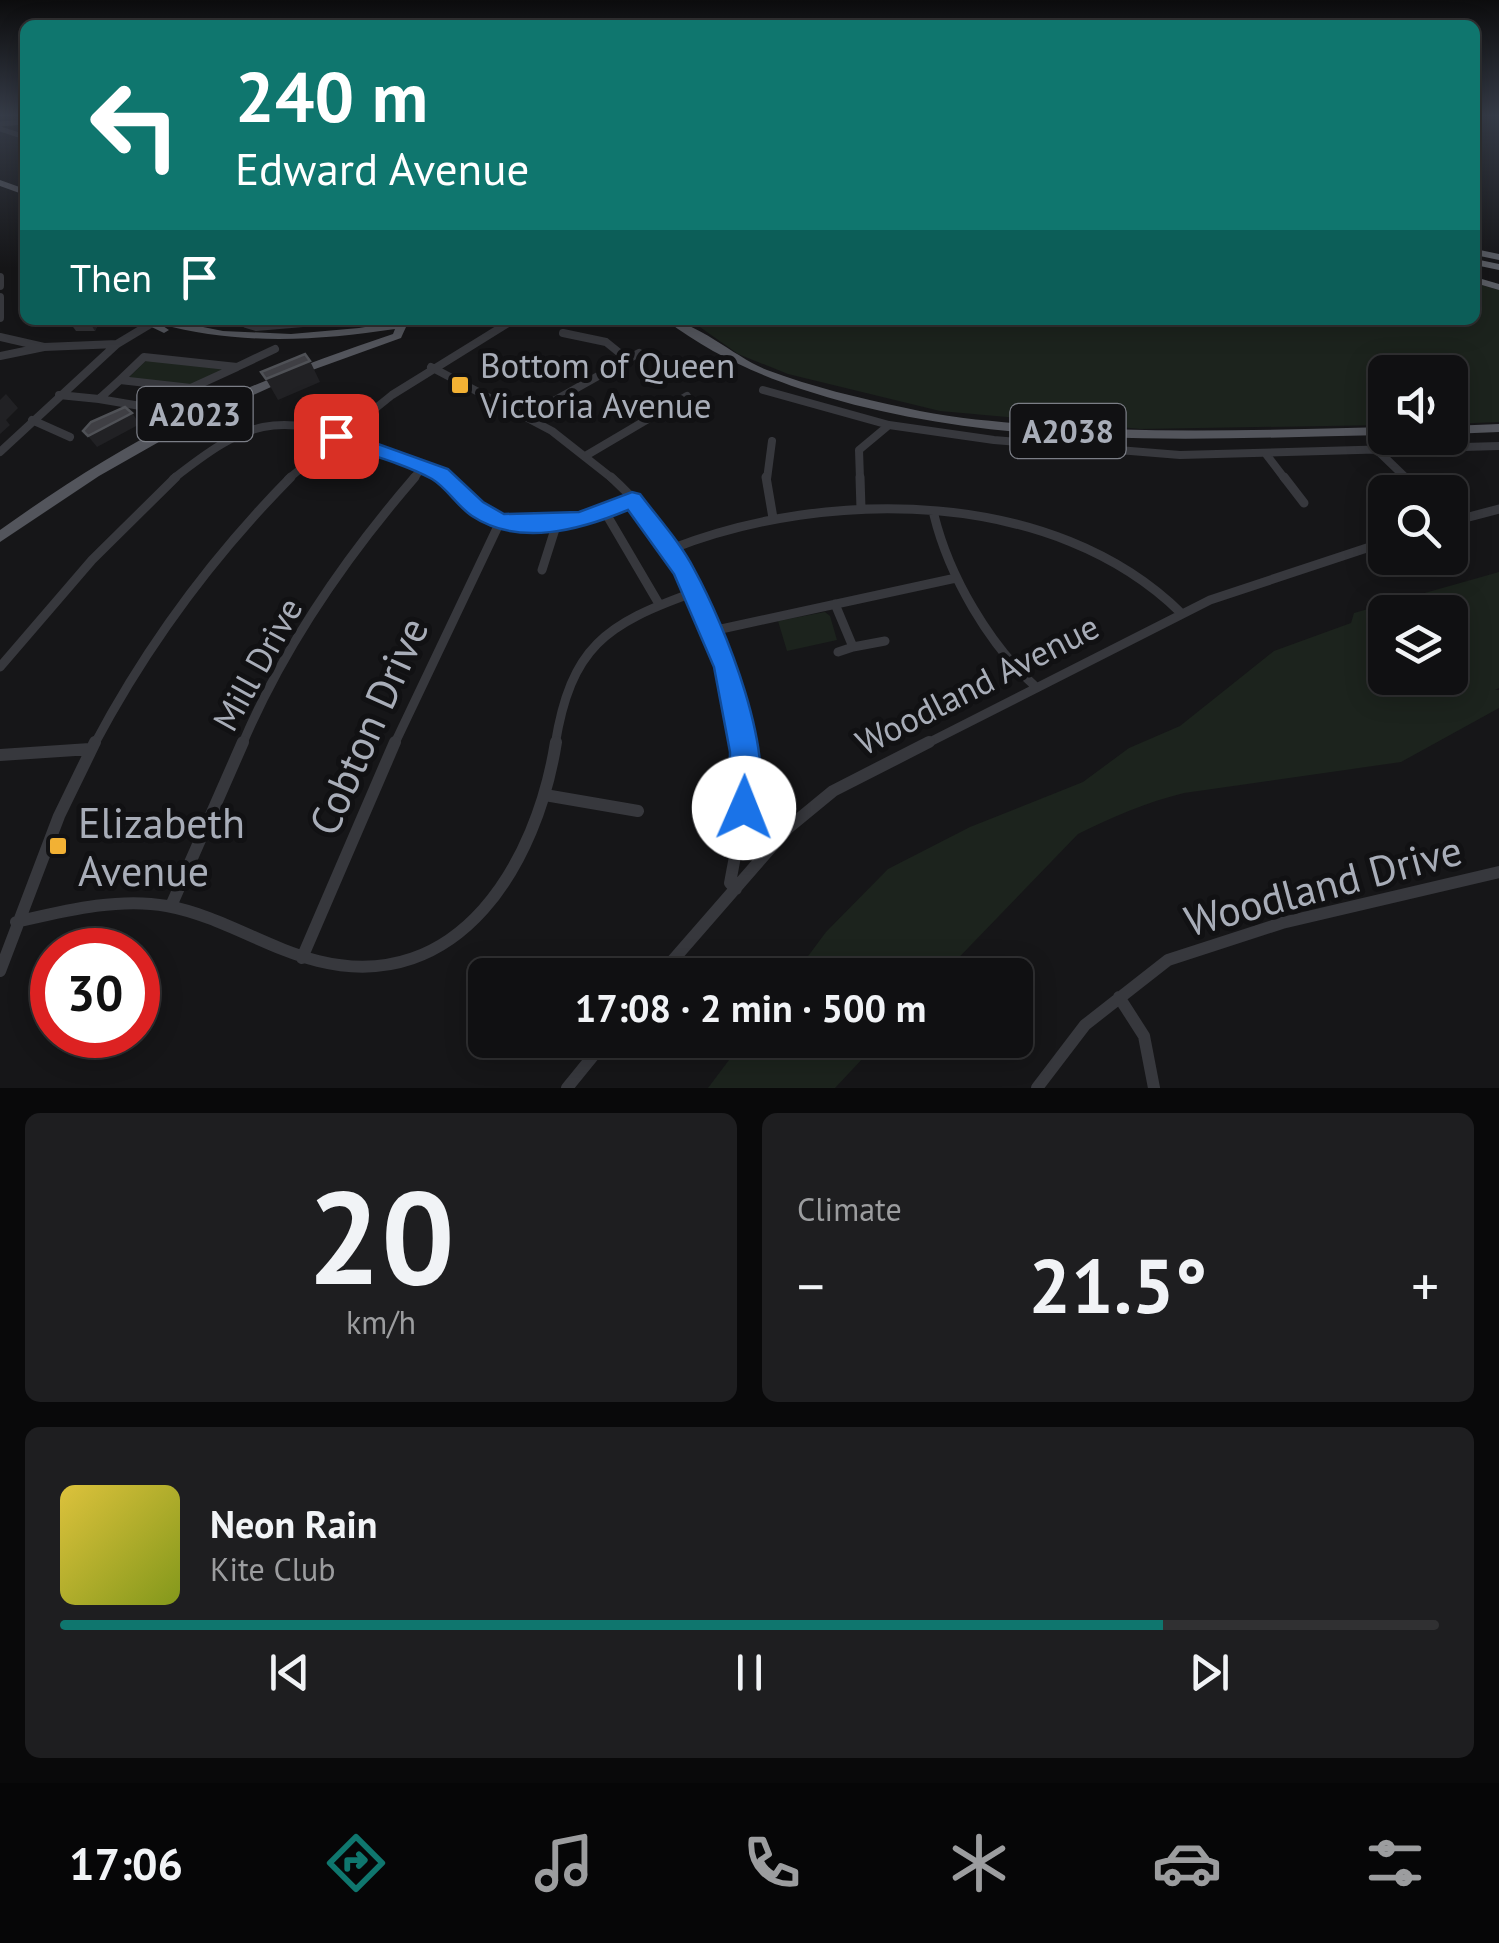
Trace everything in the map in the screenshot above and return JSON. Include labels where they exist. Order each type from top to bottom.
[{"type":"main road","points":[[160,325],[182,336],[241,340],[342,338],[402,325]]},
{"type":"main road","name":"A2023","points":[[0,537],[73,485],[167,429],[279,376],[397,336],[402,325]]},
{"type":"main road","name":"A2038","points":[[679,325],[735,359],[774,376],[843,396],[938,415],[1024,428],[1122,435],[1368,431]]},
{"type":"main road","points":[[1468,429],[1499,428]]},
{"type":"street","points":[[0,277],[0,286]]},
{"type":"street","points":[[0,297],[0,318]]},
{"type":"street","points":[[0,452],[59,395],[146,325]]},
{"type":"street","points":[[249,325],[279,325]]},
{"type":"street","points":[[0,971],[43,851],[90,750],[156,638],[208,567],[276,491],[336,436],[431,366],[503,325]]},
{"type":"street","points":[[563,333],[606,342],[627,359]]},
{"type":"street","points":[[0,336],[44,347]]},
{"type":"street","points":[[0,356],[44,347],[118,344]]},
{"type":"street","points":[[99,399],[152,347]]},
{"type":"street","points":[[120,380],[190,388],[275,349]]},
{"type":"street","points":[[526,416],[640,354]]},
{"type":"street","points":[[144,357],[238,367]]},
{"type":"street","points":[[431,366],[526,416],[587,455],[632,500],[671,549],[712,631],[734,695],[745,765],[744,808],[730,884],[736,890]]},
{"type":"street","points":[[763,390],[889,425],[1081,448],[1180,455],[1368,450]]},
{"type":"street","points":[[59,395],[170,412]]},
{"type":"street","points":[[587,455],[686,396]]},
{"type":"street","points":[[32,420],[70,437]]},
{"type":"street","points":[[0,667],[183,467],[228,440],[274,423],[294,423],[423,466],[449,480],[476,508],[500,522],[557,523],[605,512],[632,500]]},
{"type":"street","points":[[862,509],[859,450],[889,425]]},
{"type":"street","points":[[772,440],[766,476],[773,518]]},
{"type":"street","points":[[1468,447],[1499,446]]},
{"type":"street","points":[[1266,454],[1304,503]]},
{"type":"street","points":[[1382,455],[1403,475]]},
{"type":"street","name":"Mill Drive","points":[[171,906],[189,875],[254,718],[276,675],[362,540],[423,466]]},
{"type":"street","points":[[1468,517],[1499,509]]},
{"type":"street","points":[[671,549],[773,518],[822,510],[934,514],[1016,528],[1088,548],[1137,576],[1181,613]]},
{"type":"street","points":[[605,512],[658,604]]},
{"type":"street","points":[[934,514],[940,546],[956,578],[1036,687]]},
{"type":"street","name":"Cobton Drive","points":[[302,958],[412,704],[500,522]]},
{"type":"street","points":[[542,570],[557,523]]},
{"type":"street","name":"Woodland Avenue","points":[[675,958],[788,828],[833,791],[1181,613],[1239,588],[1368,547]]},
{"type":"street","points":[[712,631],[956,578]]},
{"type":"street","points":[[16,922],[108,907],[171,906],[302,958],[338,966],[411,959],[448,940],[478,918],[507,881],[545,794],[566,690],[578,667],[610,631],[658,604],[695,592]]},
{"type":"street","points":[[835,604],[852,647]]},
{"type":"street","points":[[838,652],[885,641]]},
{"type":"street","points":[[0,755],[90,750]]},
{"type":"street","points":[[545,794],[638,812]]},
{"type":"street","points":[[744,808],[788,828]]},
{"type":"street","name":"Woodland Drive","points":[[1037,1088],[1085,1025],[1168,960],[1282,923],[1499,872]]},
{"type":"street","points":[[1119,997],[1144,1036],[1154,1088]]},
{"type":"street","points":[[566,1088],[591,1058]]},
{"type":"shaded area","points":[[1480,284],[1499,290],[1499,422],[1468,423],[1468,355],[1368,355],[1368,425],[1141,429],[940,411],[788,374],[738,354],[697,325],[1480,325]]},
{"type":"shaded area","points":[[148,359],[227,369],[187,386],[128,378]]},
{"type":"shaded area","points":[[1499,572],[1499,688],[1495,690],[1499,690],[1499,708],[1401,762],[1184,793],[1143,805],[1078,834],[958,958],[807,958],[826,932],[888,869],[970,827],[1083,782],[1129,748],[1180,726],[1274,651],[1351,623],[1354,613],[1368,609],[1368,695],[1468,695],[1468,595],[1418,595]]},
{"type":"shaded area","points":[[825,612],[830,616],[837,640],[787,651],[778,621]]},
{"type":"shaded area","points":[[730,1058],[863,1058],[835,1088],[708,1088]]},
{"type":"building","points":[[305,354],[310,361],[266,379],[261,372]]},
{"type":"building","points":[[125,407],[132,413],[88,436],[83,431],[91,422]]},
{"type":"place","name":"Bottom of Queen Victoria Avenue","points":[[460,385]]},
{"type":"place","name":"Elizabeth Avenue","points":[[58,846]]},
{"type":"route","points":[[336,436],[441,474],[476,508],[500,522],[581,520],[632,500],[684,570],[726,667],[744,752],[744,808]]}]
